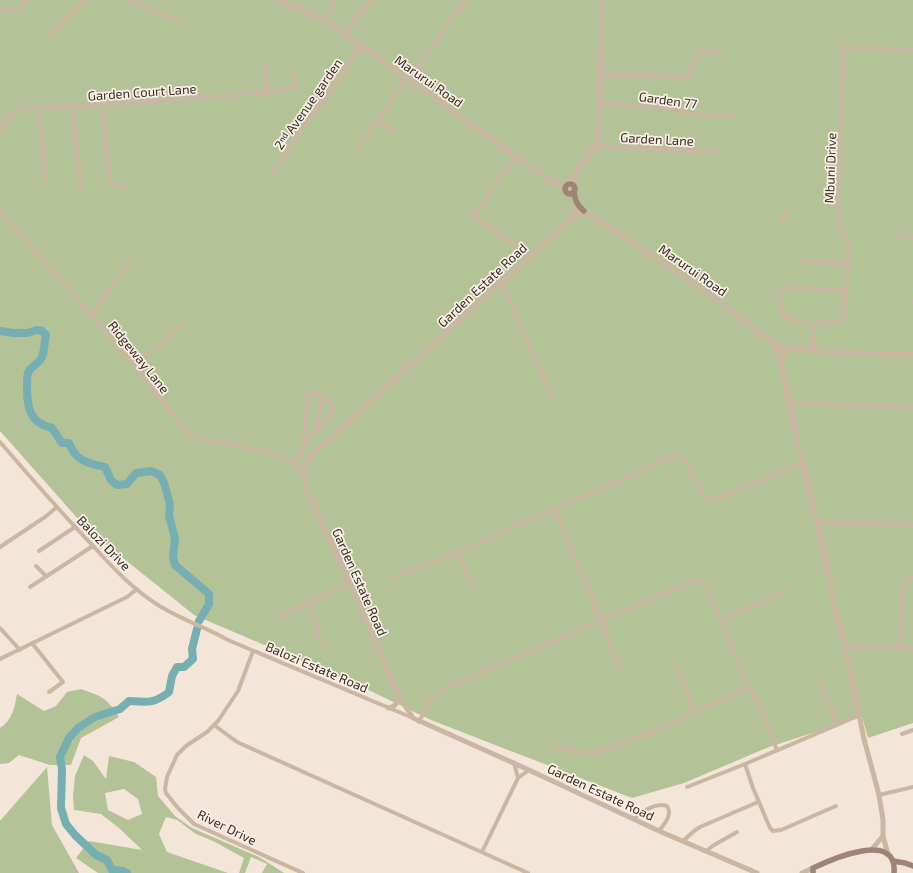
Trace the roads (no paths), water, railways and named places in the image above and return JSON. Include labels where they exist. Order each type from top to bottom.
[{"type":"main road","points":[[574,189],[571,194],[566,189],[572,184],[574,189],[576,203]]},
{"type":"main road","name":"Marurui Road","points":[[566,189],[584,211]]},
{"type":"main road","points":[[813,870],[849,854],[872,849],[888,854],[893,861],[894,873]]},
{"type":"main road","points":[[893,861],[913,866]]},
{"type":"street","points":[[0,8],[8,11],[15,10],[27,0]]},
{"type":"street","points":[[47,38],[87,0]]},
{"type":"street","points":[[127,0],[180,21]]},
{"type":"street","name":"Marurui Road","points":[[276,0],[326,21],[516,158],[566,189]]},
{"type":"street","points":[[326,21],[334,0]]},
{"type":"street","points":[[345,34],[370,0]]},
{"type":"street","points":[[358,150],[377,120],[465,0]]},
{"type":"street","points":[[566,189],[584,161],[596,146],[600,125],[602,0]]},
{"type":"street","name":"2ⁿᵈ Avenue garden","points":[[271,174],[361,46]]},
{"type":"street","name":"Mbuni Drive","points":[[814,325],[819,323],[841,322],[843,320],[849,246],[839,227],[838,185],[844,46],[913,49]]},
{"type":"street","points":[[601,75],[686,77],[694,71],[697,53],[702,50],[721,51]]},
{"type":"street","points":[[264,93],[267,89],[266,63]]},
{"type":"street","name":"Garden Court Lane","points":[[0,131],[5,120],[11,113],[21,110],[39,107],[101,105],[264,93],[292,89],[295,84],[292,73]]},
{"type":"street","name":"Garden 77","points":[[600,104],[656,106],[698,115],[733,115]]},
{"type":"street","points":[[101,105],[110,180],[115,185],[127,187]]},
{"type":"street","points":[[73,106],[80,192]]},
{"type":"street","points":[[39,107],[46,180]]},
{"type":"street","points":[[377,120],[395,132]]},
{"type":"street","name":"Garden Lane","points":[[596,146],[717,152]]},
{"type":"street","points":[[516,158],[473,215],[531,256]]},
{"type":"street","points":[[574,189],[575,175]]},
{"type":"street","name":"Garden Estate Road","points":[[576,203],[571,218],[502,283],[321,446],[303,468],[306,489],[350,583],[398,695],[413,718],[419,722],[514,763],[634,820],[757,873]]},
{"type":"street","name":"Ridgeway Lane","points":[[0,210],[134,364],[189,434],[199,438],[247,448],[283,458],[303,468]]},
{"type":"street","points":[[571,218],[584,211]]},
{"type":"street","name":"Marurui Road","points":[[584,211],[708,293],[774,344]]},
{"type":"street","points":[[782,223],[783,217],[786,214]]},
{"type":"street","points":[[898,236],[913,237]]},
{"type":"street","points":[[91,314],[130,260]]},
{"type":"street","points":[[800,260],[847,264]]},
{"type":"street","points":[[502,283],[553,399]]},
{"type":"street","points":[[813,351],[814,325],[787,318],[783,315],[780,301],[783,290],[787,287],[845,291]]},
{"type":"street","points":[[134,364],[184,325]]},
{"type":"street","points":[[774,344],[788,348],[847,354],[913,355]]},
{"type":"street","points":[[774,344],[781,362],[789,403],[845,646],[858,716],[879,795],[883,820],[883,836],[888,854]]},
{"type":"street","points":[[781,362],[788,348]]},
{"type":"street","points":[[296,464],[305,440],[304,437],[308,396],[311,392],[322,396],[335,406],[328,420],[311,437],[305,440]]},
{"type":"street","points":[[316,431],[322,396]]},
{"type":"street","points":[[789,403],[913,407]]},
{"type":"street","name":"Balozi Drive","points":[[0,442],[57,508],[119,574],[158,606],[183,619],[214,632]]},
{"type":"street","points":[[392,578],[458,552],[675,456],[680,456],[684,459],[704,497],[709,500],[717,499],[803,463]]},
{"type":"street","points":[[0,547],[57,508]]},
{"type":"street","points":[[554,510],[589,588],[619,666]]},
{"type":"street","points":[[816,522],[913,525]]},
{"type":"street","points":[[39,551],[75,527]]},
{"type":"street","points":[[30,587],[93,546]]},
{"type":"street","points":[[458,552],[473,586]]},
{"type":"street","points":[[36,566],[46,576]]},
{"type":"street","points":[[900,648],[902,587],[905,580],[913,578]]},
{"type":"street","points":[[419,722],[430,700],[438,693],[482,672],[695,580],[704,584],[749,687],[757,701],[777,750]]},
{"type":"street","points":[[277,618],[350,583]]},
{"type":"street","points":[[0,659],[127,597],[137,589]]},
{"type":"street","points":[[720,620],[787,591]]},
{"type":"street","points":[[307,603],[319,628],[317,636],[326,647]]},
{"type":"street","points":[[0,628],[20,650]]},
{"type":"street","name":"Balozi Estate Road","points":[[214,632],[253,651],[413,718]]},
{"type":"street","points":[[32,644],[63,682],[49,692]]},
{"type":"street","points":[[845,646],[913,649]]},
{"type":"street","name":"River Drive","points":[[253,651],[238,691],[214,725],[202,736],[180,751],[176,756],[167,777],[165,789],[166,793],[186,817],[194,824],[303,873]]},
{"type":"street","points":[[675,663],[695,712]]},
{"type":"street","points":[[819,678],[838,724]]},
{"type":"street","points":[[555,748],[582,753],[598,752],[631,739],[646,735],[749,687]]},
{"type":"street","points":[[388,708],[396,704],[398,695]]},
{"type":"street","points":[[687,787],[858,716]]},
{"type":"street","points":[[214,725],[237,742],[528,873]]},
{"type":"street","points":[[902,734],[913,730]]},
{"type":"street","points":[[514,763],[518,778]]},
{"type":"street","points":[[745,764],[758,802],[770,828],[775,831],[836,806]]},
{"type":"street","points":[[482,852],[518,778],[529,770]]},
{"type":"street","points":[[879,795],[913,787]]},
{"type":"street","points":[[683,841],[697,829],[758,802]]},
{"type":"street","points":[[634,820],[648,809],[662,805],[667,806],[669,812],[668,816],[659,831]]},
{"type":"street","points":[[706,851],[737,832]]},
{"type":"street","points":[[872,849],[883,836]]},
{"type":"street","points":[[802,873],[813,870]]},
{"type":"waterway","points":[[0,331],[27,333],[37,330],[42,331],[46,335],[42,357],[29,371],[27,378],[29,408],[34,418],[45,426],[52,428],[62,443],[69,443],[75,454],[83,460],[105,467],[111,480],[117,485],[127,484],[136,473],[151,471],[160,475],[170,504],[169,516],[175,538],[173,557],[175,565],[209,594],[209,604],[199,621]]},
{"type":"waterway","points":[[127,873],[112,870],[107,860],[96,855],[66,824],[61,808],[62,769],[60,757],[69,738],[78,728],[95,717],[120,709],[129,701],[141,702],[159,699],[169,692],[172,676],[177,667],[184,667],[193,659],[192,649],[197,629]]}]
